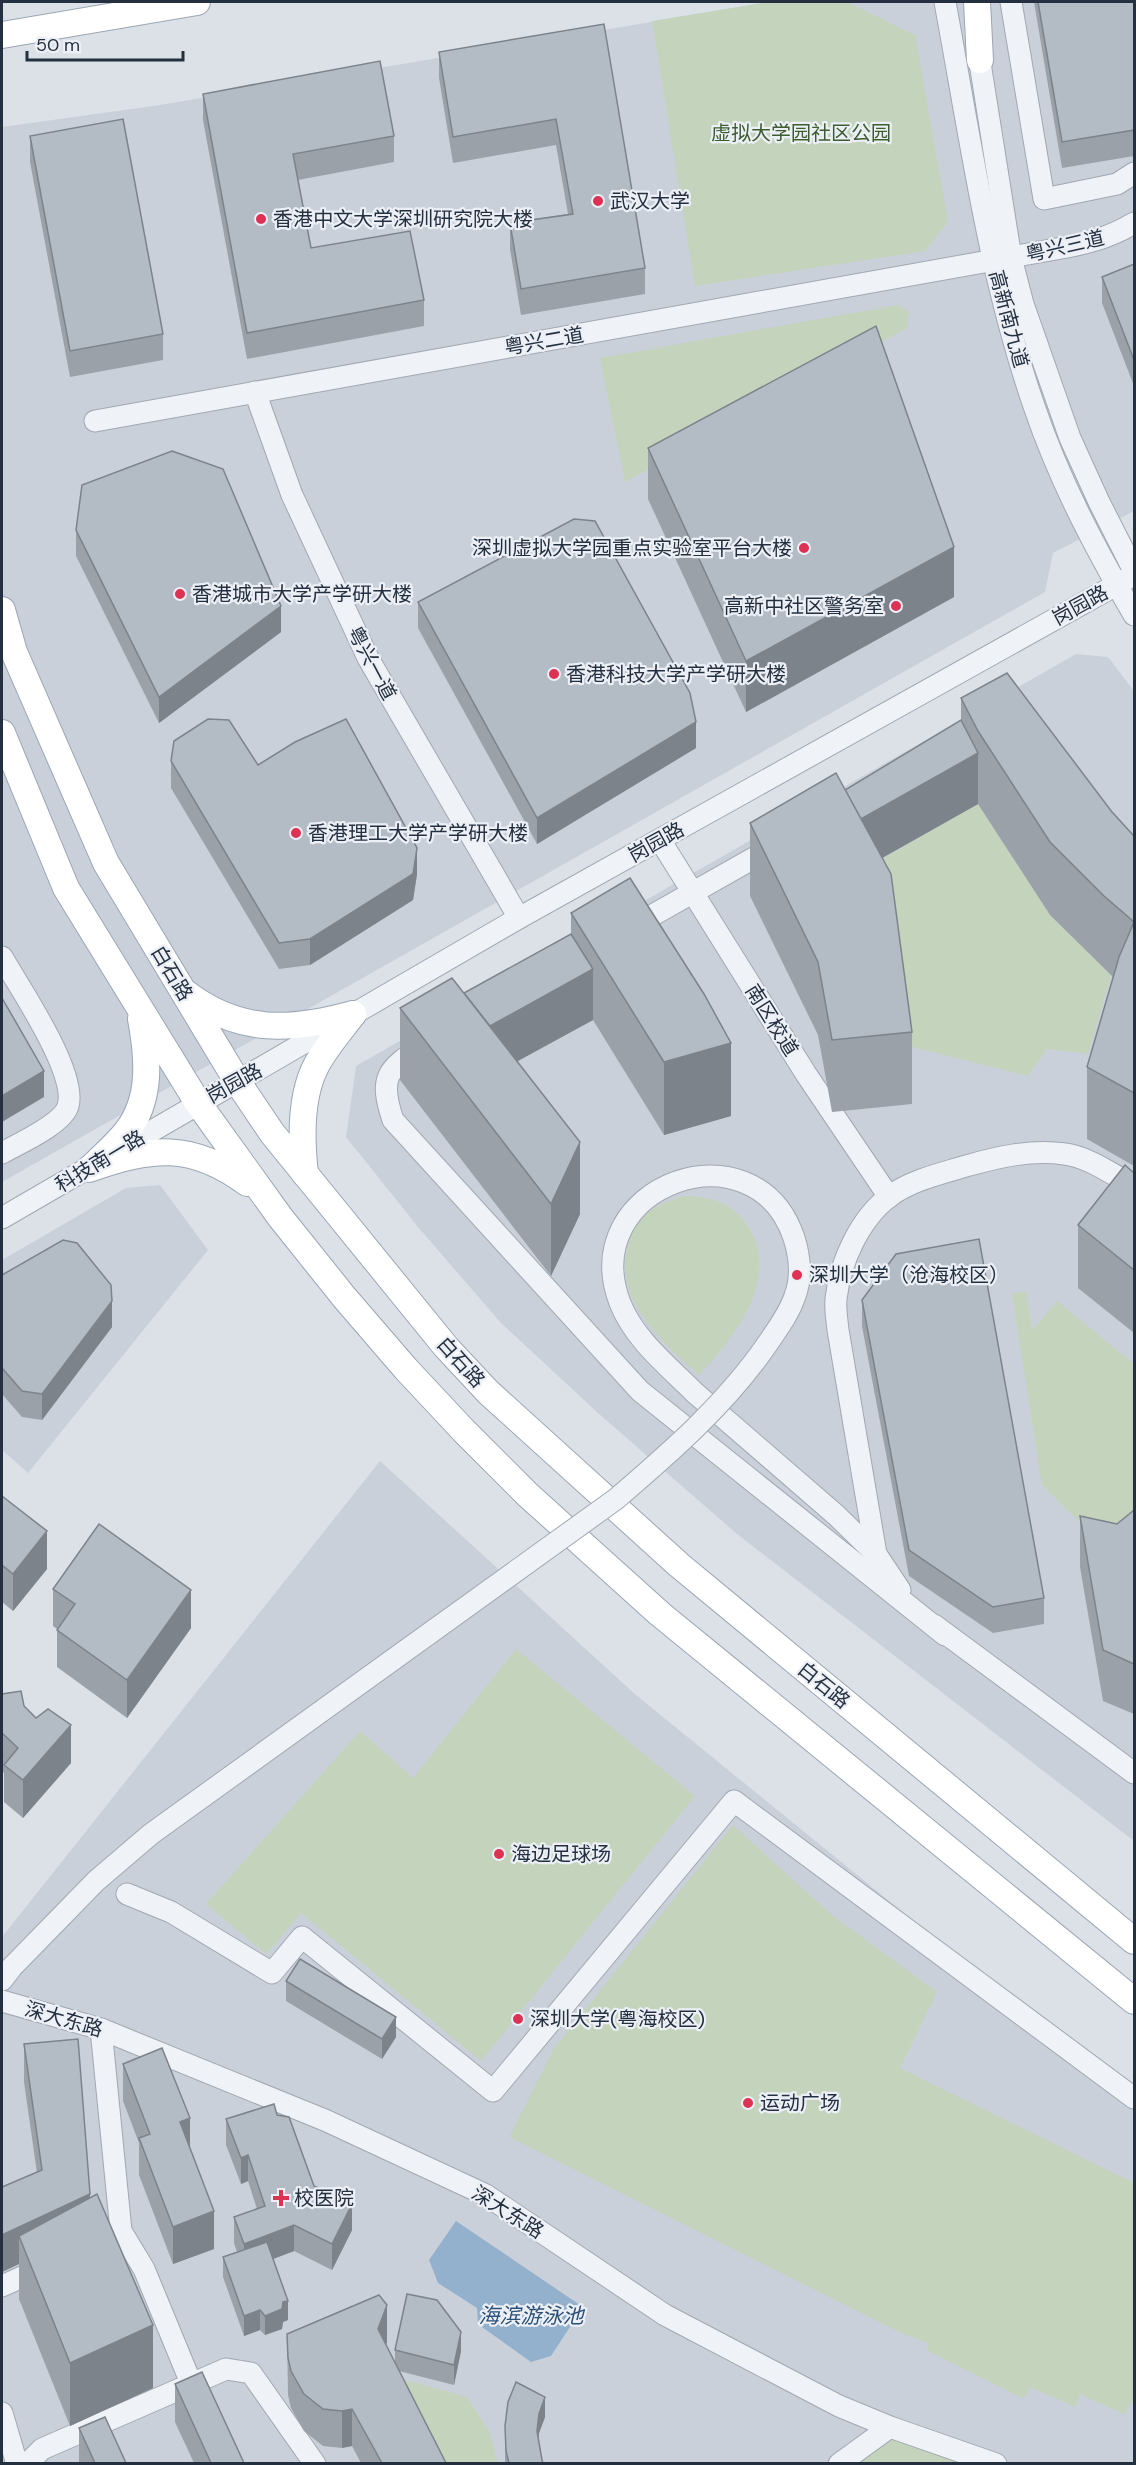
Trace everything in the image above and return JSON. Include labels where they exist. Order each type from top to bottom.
[{"type":"main road","points":[[2,35],[197,2]]},
{"type":"main road","points":[[977,2],[980,60]]},
{"type":"main road","name":"白石路","points":[[2,610],[14,651],[106,863],[182,990],[237,1081],[273,1133],[446,1347],[488,1392],[679,1565],[1134,1941]]},
{"type":"main road","points":[[2,734],[66,888],[198,1103],[265,1196],[344,1297],[406,1369],[528,1495],[660,1614],[1134,2001]]},
{"type":"main road","points":[[182,990],[206,1008],[252,1024],[296,1027],[353,1014]]},
{"type":"main road","points":[[89,1169],[127,1132],[139,1112],[147,1072],[146,1046],[139,1007]]},
{"type":"main road","points":[[305,1174],[302,1151],[303,1119],[309,1088],[316,1065],[353,1014]]},
{"type":"main road","points":[[89,1169],[124,1157],[160,1152],[192,1154],[210,1160],[230,1171],[265,1196]]},
{"type":"street","name":"高新南九道","points":[[945,2],[1002,259],[1019,360],[1050,448],[1085,528],[1128,577],[1134,615]]},
{"type":"street","name":"高新南九道","points":[[969,2],[980,60],[1002,259]]},
{"type":"street","points":[[1011,2],[1044,199],[1117,184],[1134,173]]},
{"type":"street","name":"粤兴三道","points":[[1002,259],[1093,242],[1115,234],[1134,223]]},
{"type":"street","name":"粤兴二道","points":[[95,421],[1002,259]]},
{"type":"street","name":"粤兴一道","points":[[255,392],[292,495],[368,658],[519,918]]},
{"type":"street","name":"岗园路","points":[[198,1103],[519,918],[1128,577]]},
{"type":"street","points":[[608,941],[793,835]]},
{"type":"street","name":"南区校道","points":[[660,840],[806,1074],[889,1197]]},
{"type":"street","points":[[2,957],[62,1063],[69,1088],[68,1107],[55,1122],[2,1153]]},
{"type":"street","points":[[444,1035],[402,1059],[390,1073],[385,1096],[393,1120],[640,1391],[945,1635],[1134,1773]]},
{"type":"street","name":"科技南一路","points":[[2,1218],[198,1103]]},
{"type":"street","points":[[876,1554],[842,1353],[836,1300],[840,1277],[852,1246],[866,1220],[889,1197],[927,1178],[998,1157],[1038,1152],[1066,1154],[1084,1159],[1134,1186]]},
{"type":"street","points":[[7,1973],[96,1881],[151,1834],[616,1499],[698,1425],[713,1410],[720,1402],[735,1386],[755,1362],[788,1314],[796,1294],[800,1273],[798,1251],[790,1228],[779,1210],[766,1197],[737,1181],[703,1176],[671,1182],[657,1190],[635,1209],[626,1223],[615,1255],[616,1289],[627,1316],[647,1345],[695,1393],[713,1408],[722,1416],[739,1431],[810,1492],[836,1515],[876,1554],[898,1589],[945,1635]]},
{"type":"street","points":[[127,1894],[171,1912],[272,1973],[302,1937],[493,2091],[734,1801],[1134,2098]]},
{"type":"street","name":"深大东路","points":[[2,2001],[101,2029],[327,2121],[486,2195],[665,2316],[839,2406],[890,2427],[996,2463]]},
{"type":"street","points":[[101,2029],[121,2231],[144,2269],[191,2383]]},
{"type":"street","points":[[99,2241],[121,2231]]},
{"type":"street","points":[[2,2286],[66,2256]]},
{"type":"street","points":[[27,2463],[42,2449],[226,2369],[251,2373],[315,2463]]},
{"type":"street","points":[[2,2413],[17,2463]]},
{"type":"street","points":[[839,2463],[890,2427]]},
{"type":"shaded area","points":[[769,2],[1134,2],[1134,511],[1053,553],[1045,592],[2,1182],[2,127],[160,105]]},
{"type":"shaded area","name":"深圳大学（沧海校区）","points":[[1076,654],[1108,657],[1134,691],[1134,1841],[737,1534],[598,1413],[501,1323],[418,1227],[346,1137],[356,1066]]},
{"type":"shaded area","points":[[160,1185],[208,1250],[28,1473],[2,1450],[2,1260],[126,1188]]},
{"type":"shaded area","name":"深圳大学(粤海校区)","points":[[380,1461],[636,1695],[1134,2100],[1134,2463],[2,2463],[2,1937]]},
{"type":"green space","name":"虚拟大学园社区公园","points":[[769,2],[847,2],[915,35],[948,222],[925,251],[695,286],[652,21]]},
{"type":"green space","points":[[897,305],[909,312],[907,328],[625,482],[600,358]]},
{"type":"green space","points":[[978,804],[1050,915],[1111,975],[1088,1054],[1047,1049],[1028,1076],[912,1047],[897,944],[856,874]]},
{"type":"green space","points":[[684,1196],[701,1197],[718,1202],[739,1215],[756,1242],[759,1262],[757,1283],[740,1323],[699,1375],[669,1347],[641,1314],[632,1297],[626,1277],[625,1257],[631,1236],[640,1221],[659,1205]]},
{"type":"green space","points":[[1026,1291],[1032,1330],[1057,1301],[1134,1364],[1134,1554],[1104,1546],[1042,1485],[1012,1294]]},
{"type":"green space","name":"海边足球场","points":[[516,1649],[695,1796],[481,2061],[301,1913],[266,1954],[206,1904],[360,1731],[413,1778]]},
{"type":"green space","name":"运动广场","points":[[733,1825],[833,1916],[937,1992],[900,2068],[1134,2183],[1134,2399],[1124,2414],[1080,2394],[1075,2407],[1030,2387],[1024,2399],[926,2350],[929,2344],[895,2330],[509,2137],[554,2048]]},
{"type":"green space","points":[[410,2381],[467,2397],[489,2431],[498,2463],[430,2463],[393,2390]]},
{"type":"green space","points":[[890,2427],[996,2464],[839,2464]]},
{"type":"water","name":"海滨游泳池","points":[[456,2221],[583,2307],[551,2356],[531,2362],[478,2324],[477,2308],[438,2283],[429,2260]]},
{"type":"building","points":[[1038,2],[1134,2],[1134,130],[1062,142]]},
{"type":"building","name":"武汉大学","points":[[604,24],[645,268],[521,289],[510,223],[573,214],[556,119],[453,137],[439,52]]},
{"type":"building","name":"香港中文大学深圳研究院大楼","points":[[380,61],[394,136],[293,154],[311,248],[410,231],[424,300],[247,333],[203,94]]},
{"type":"building","points":[[123,119],[163,334],[70,351],[30,136]]},
{"type":"building","points":[[1134,264],[1134,360],[1102,277]]},
{"type":"building","name":"深圳虚拟大学园重点实验室平台大楼","points":[[876,326],[954,547],[746,661],[648,448]]},
{"type":"building","name":"香港城市大学产学研大楼","points":[[172,451],[223,469],[281,606],[159,697],[76,530],[82,485]]},
{"type":"building","name":"香港科技大学产学研大楼","points":[[574,519],[595,521],[690,693],[696,722],[537,818],[418,602]]},
{"type":"building","points":[[1007,673],[1112,812],[1134,836],[1134,922],[1104,896],[1050,842],[978,731],[961,698]]},
{"type":"building","name":"香港理工大学产学研大楼","points":[[208,719],[229,720],[258,765],[295,742],[346,719],[417,848],[413,874],[310,939],[279,943],[171,761],[174,741]]},
{"type":"building","points":[[961,720],[978,753],[861,819],[845,790]]},
{"type":"building","points":[[836,773],[891,874],[912,1032],[832,1040],[818,962],[750,823]]},
{"type":"building","points":[[630,878],[704,994],[731,1043],[664,1062],[571,913]]},
{"type":"building","points":[[1134,922],[1134,1093],[1087,1067],[1119,957]]},
{"type":"building","points":[[571,934],[593,969],[490,1026],[464,993]]},
{"type":"building","points":[[452,978],[580,1142],[551,1204],[400,1008]]},
{"type":"building","points":[[2,998],[44,1071],[2,1096]]},
{"type":"building","points":[[1125,1165],[1134,1173],[1134,1270],[1078,1225]]},
{"type":"building","points":[[979,1239],[1044,1598],[993,1607],[909,1550],[862,1300],[896,1254]]},
{"type":"building","points":[[63,1240],[77,1243],[111,1285],[112,1301],[42,1394],[22,1391],[2,1368],[2,1275]]},
{"type":"building","points":[[2,1496],[47,1531],[13,1574],[2,1565]]},
{"type":"building","points":[[1134,1510],[1134,1664],[1103,1650],[1080,1516],[1117,1524]]},
{"type":"building","points":[[99,1524],[191,1590],[127,1680],[57,1630],[75,1604],[53,1589]]},
{"type":"building","points":[[21,1691],[24,1706],[36,1718],[48,1709],[71,1725],[23,1780],[4,1765],[18,1748],[2,1733],[2,1694]]},
{"type":"building","points":[[300,1959],[396,2017],[382,2039],[286,1981]]},
{"type":"building","points":[[78,2039],[90,2194],[2,2235],[2,2187],[42,2170],[24,2044]]},
{"type":"building","points":[[162,2048],[190,2118],[180,2122],[214,2211],[173,2227],[139,2138],[150,2134],[123,2064]]},
{"type":"building","points":[[274,2104],[277,2115],[289,2117],[314,2186],[352,2204],[332,2244],[294,2225],[244,2244],[234,2217],[265,2206],[248,2155],[241,2158],[226,2119]]},
{"type":"building","points":[[97,2194],[153,2325],[70,2363],[19,2236]]},
{"type":"building","points":[[267,2242],[288,2301],[283,2302],[282,2309],[265,2316],[260,2310],[244,2316],[223,2257]]},
{"type":"building","points":[[407,2294],[437,2300],[461,2332],[454,2365],[395,2350]]},
{"type":"building","points":[[379,2295],[387,2305],[378,2329],[446,2463],[382,2463],[352,2409],[342,2411],[323,2409],[304,2394],[291,2371],[287,2334]]},
{"type":"building","points":[[202,2372],[244,2463],[211,2463],[175,2384]]},
{"type":"building","points":[[516,2382],[545,2397],[539,2414],[537,2431],[543,2463],[509,2463],[505,2426],[508,2402]]},
{"type":"building","points":[[105,2417],[126,2463],[95,2463],[79,2428]]},
{"type":"place","name":"武汉大学","points":[[598,201]]},
{"type":"place","name":"香港中文大学深圳研究院大楼","points":[[261,219]]},
{"type":"place","name":"深圳虚拟大学园重点实验室平台大楼","points":[[804,548]]},
{"type":"place","name":"香港城市大学产学研大楼","points":[[180,594]]},
{"type":"place","name":"高新中社区警务室","points":[[896,606]]},
{"type":"place","name":"香港科技大学产学研大楼","points":[[554,674]]},
{"type":"place","name":"香港理工大学产学研大楼","points":[[296,833]]},
{"type":"place","name":"深圳大学（沧海校区）","points":[[797,1275]]},
{"type":"place","name":"海边足球场","points":[[499,1854]]},
{"type":"place","name":"深圳大学(粤海校区)","points":[[518,2019]]},
{"type":"place","name":"运动广场","points":[[748,2103]]},
{"type":"place","name":"校医院","points":[[281,2198]]}]
